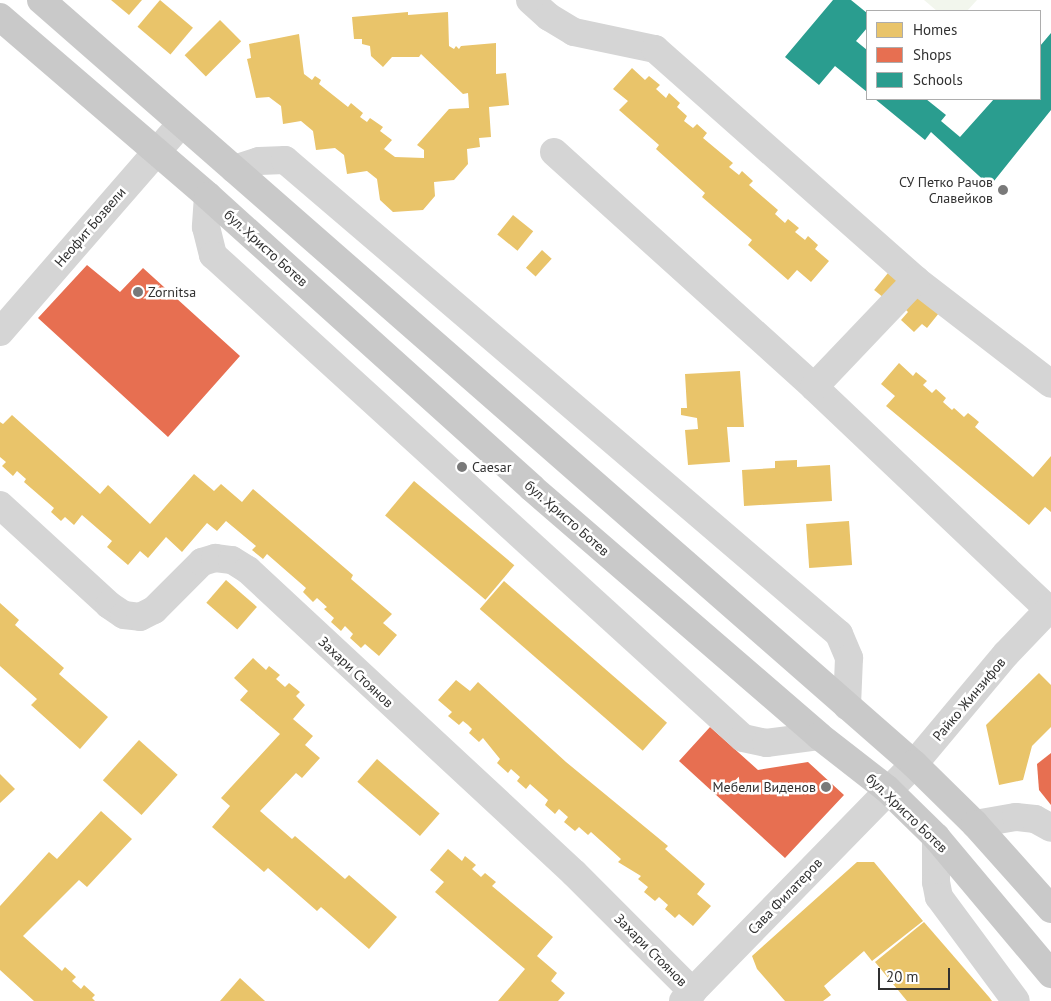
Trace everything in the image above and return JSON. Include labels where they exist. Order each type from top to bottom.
[{"type":"main road","points":[[41,0],[914,764],[975,824],[1051,909]]},
{"type":"main road","name":"бул. Христо Ботев","points":[[0,17],[208,196],[532,488],[819,736],[887,789],[936,837],[1051,974]]},
{"type":"street","points":[[530,0],[549,17],[574,32],[655,49],[916,280],[1051,384]]},
{"type":"street","name":"Неофит Бозвели","points":[[0,332],[155,152],[182,124]]},
{"type":"street","points":[[554,152],[814,387],[1050,609]]},
{"type":"street","points":[[234,169],[259,161],[285,160],[840,634],[849,658],[847,706]]},
{"type":"street","points":[[208,196],[206,227],[213,255],[743,738],[766,743],[819,736]]},
{"type":"street","points":[[814,387],[916,280]]},
{"type":"street","name":"Захари Стоянов","points":[[0,505],[109,606],[124,615],[140,617],[154,610],[189,572],[208,560],[232,560],[248,570],[574,873],[698,994]]},
{"type":"street","name":"Райко Жинзифов","points":[[887,789],[914,764],[1006,654],[1050,609]]},
{"type":"street","name":"Сава Филатеров","points":[[698,994],[887,789]]},
{"type":"street","points":[[975,824],[1016,817],[1035,819],[1051,828]]},
{"type":"street","points":[[936,837],[936,882],[945,909],[1016,1001]]},
{"type":"shaded area","points":[[924,0],[977,0],[968,10],[936,10]]},
{"type":"building: Homes","points":[[111,0],[142,0],[129,15]]},
{"type":"building: Homes","points":[[160,0],[193,28],[170,54],[138,27]]},
{"type":"building: Homes","points":[[408,12],[408,15],[448,12],[449,46],[454,49],[456,46],[459,49],[461,46],[496,43],[496,74],[506,73],[509,105],[489,107],[491,137],[479,138],[480,147],[467,149],[468,164],[454,180],[434,182],[435,196],[423,210],[393,212],[380,200],[377,179],[367,171],[347,174],[344,155],[335,148],[316,150],[313,131],[301,121],[283,124],[281,106],[269,97],[256,98],[247,59],[251,58],[249,44],[299,34],[304,74],[312,80],[315,76],[321,80],[319,84],[348,107],[351,103],[363,113],[360,117],[367,122],[370,118],[383,127],[380,131],[392,140],[384,149],[395,157],[424,158],[424,150],[417,145],[449,109],[469,108],[468,93],[463,94],[421,54],[419,57],[392,57],[383,67],[371,56],[370,46],[362,44],[362,39],[354,39],[352,17]]},
{"type":"building: Homes","points":[[220,20],[241,41],[206,77],[185,55]]},
{"type":"building: Homes","points":[[632,68],[645,80],[649,76],[660,85],[656,89],[666,98],[669,93],[680,103],[677,107],[687,116],[684,121],[693,128],[697,124],[707,133],[703,138],[733,163],[729,167],[739,175],[742,171],[753,181],[749,185],[778,210],[775,214],[785,223],[788,219],[799,228],[795,232],[805,240],[808,236],[818,245],[815,249],[829,261],[811,282],[797,270],[788,280],[748,245],[752,240],[702,197],[705,193],[656,149],[659,145],[619,110],[628,101],[613,89]]},
{"type":"building: Homes","points":[[513,215],[533,231],[517,251],[497,234]]},
{"type":"building: Homes","points":[[542,250],[552,259],[536,277],[526,268]]},
{"type":"building: Homes","points":[[888,273],[898,281],[884,298],[874,290]]},
{"type":"building: Homes","points":[[920,288],[943,308],[927,328],[922,324],[914,332],[901,320],[908,312],[904,308]]},
{"type":"building: Homes","points":[[899,363],[913,376],[916,372],[927,381],[923,385],[932,393],[936,389],[946,398],[943,402],[952,410],[954,408],[964,417],[968,413],[979,422],[975,427],[1033,477],[1051,456],[1051,512],[1045,507],[1029,525],[886,406],[895,396],[881,384]]},
{"type":"building: Homes","points":[[740,371],[744,427],[727,427],[730,462],[688,465],[685,430],[698,429],[697,418],[681,415],[681,408],[687,408],[685,374]]},
{"type":"building: Homes","points":[[12,415],[100,494],[108,485],[150,524],[194,474],[214,491],[221,484],[242,502],[253,489],[353,575],[351,579],[392,614],[383,623],[397,635],[379,656],[365,644],[361,648],[350,638],[353,634],[345,626],[341,631],[331,622],[334,618],[324,609],[327,607],[317,598],[313,602],[303,592],[306,588],[267,554],[263,559],[252,550],[256,546],[226,521],[217,531],[207,523],[182,552],[166,537],[148,558],[140,551],[128,565],[107,547],[112,541],[82,515],[74,525],[65,517],[61,521],[51,512],[54,508],[24,482],[26,479],[17,471],[13,476],[2,466],[6,462],[0,457],[0,422],[3,424]]},
{"type":"building: Homes","points":[[797,460],[797,467],[830,465],[832,501],[744,506],[742,470],[775,468],[775,461]]},
{"type":"building: Homes","points":[[414,481],[514,565],[485,600],[385,515]]},
{"type":"building: Homes","points":[[849,521],[852,565],[809,568],[806,524]]},
{"type":"building: Homes","points":[[226,580],[257,607],[237,630],[206,603]]},
{"type":"building: Homes","points":[[504,581],[667,723],[643,751],[480,609]]},
{"type":"building: Homes","points":[[0,603],[19,620],[15,625],[64,668],[59,674],[108,717],[80,749],[31,705],[37,699],[0,666]]},
{"type":"building: Homes","points":[[253,658],[266,670],[269,666],[280,675],[276,679],[285,687],[289,683],[300,692],[296,696],[305,705],[293,719],[313,736],[305,745],[320,758],[302,778],[296,773],[260,811],[292,839],[295,836],[345,879],[349,875],[397,917],[369,949],[321,907],[317,911],[268,868],[264,872],[212,827],[230,806],[221,798],[280,734],[240,700],[248,691],[234,678]]},
{"type":"building: Homes","points":[[1039,673],[1051,685],[1051,727],[1032,746],[1023,780],[999,785],[986,725]]},
{"type":"building: Homes","points":[[456,680],[470,691],[478,682],[566,762],[668,846],[665,849],[705,884],[697,894],[711,906],[693,926],[679,914],[675,918],[665,909],[668,905],[659,897],[655,901],[644,892],[648,887],[638,879],[641,876],[618,862],[621,859],[591,832],[588,835],[579,827],[575,831],[564,822],[568,817],[559,809],[555,814],[545,805],[548,800],[530,784],[526,789],[517,781],[520,777],[511,769],[508,773],[497,763],[500,759],[483,738],[479,742],[469,733],[472,729],[468,725],[463,721],[459,725],[448,716],[452,712],[438,700]]},
{"type":"building: Homes","points":[[139,740],[178,775],[142,815],[103,780]]},
{"type":"building: Homes","points":[[377,759],[440,813],[420,836],[357,782]]},
{"type":"building: Homes","points":[[0,774],[15,789],[0,803]]},
{"type":"building: Homes","points":[[101,811],[132,839],[87,887],[79,880],[23,936],[62,971],[65,967],[76,977],[72,981],[81,989],[84,985],[95,995],[92,998],[95,1001],[34,1001],[0,970],[0,906],[49,852],[57,859]]},
{"type":"building: Homes","points":[[448,849],[462,861],[465,856],[476,865],[472,869],[481,877],[485,873],[496,882],[492,886],[553,937],[537,956],[557,973],[551,981],[565,993],[558,1001],[498,1001],[525,969],[435,892],[444,882],[430,870]]},
{"type":"building: Homes","points":[[857,862],[874,862],[923,921],[872,961],[864,951],[824,986],[831,995],[823,1001],[785,1001],[757,969],[752,956]]},
{"type":"building: Homes","points":[[924,922],[992,1001],[907,1001],[875,962]]},
{"type":"building: Homes","points":[[240,978],[265,1001],[220,1001]]},
{"type":"building: Shops","points":[[87,265],[120,292],[143,268],[240,356],[168,437],[38,318]]},
{"type":"building: Shops","points":[[710,727],[758,770],[808,762],[844,795],[785,858],[679,761]]},
{"type":"building: Shops","points":[[1051,753],[1051,805],[1039,790],[1037,764]]},
{"type":"building: Schools","points":[[833,0],[851,0],[866,12],[866,29],[856,41],[866,49],[866,91],[835,66],[819,85],[785,57]]},
{"type":"building: Schools","points":[[1051,33],[1051,110],[990,186],[931,132],[925,140],[876,100],[927,100],[946,115],[941,121],[960,137],[993,100],[1041,100],[1041,45]]},
{"type":"place","name":"СУ Петко Рачов Славейков","points":[[1003,190]]},
{"type":"place","name":"Zornitsa","points":[[138,292]]},
{"type":"place","name":"Caesar","points":[[462,467]]},
{"type":"place","name":"Мебели Виденов","points":[[826,787]]}]
